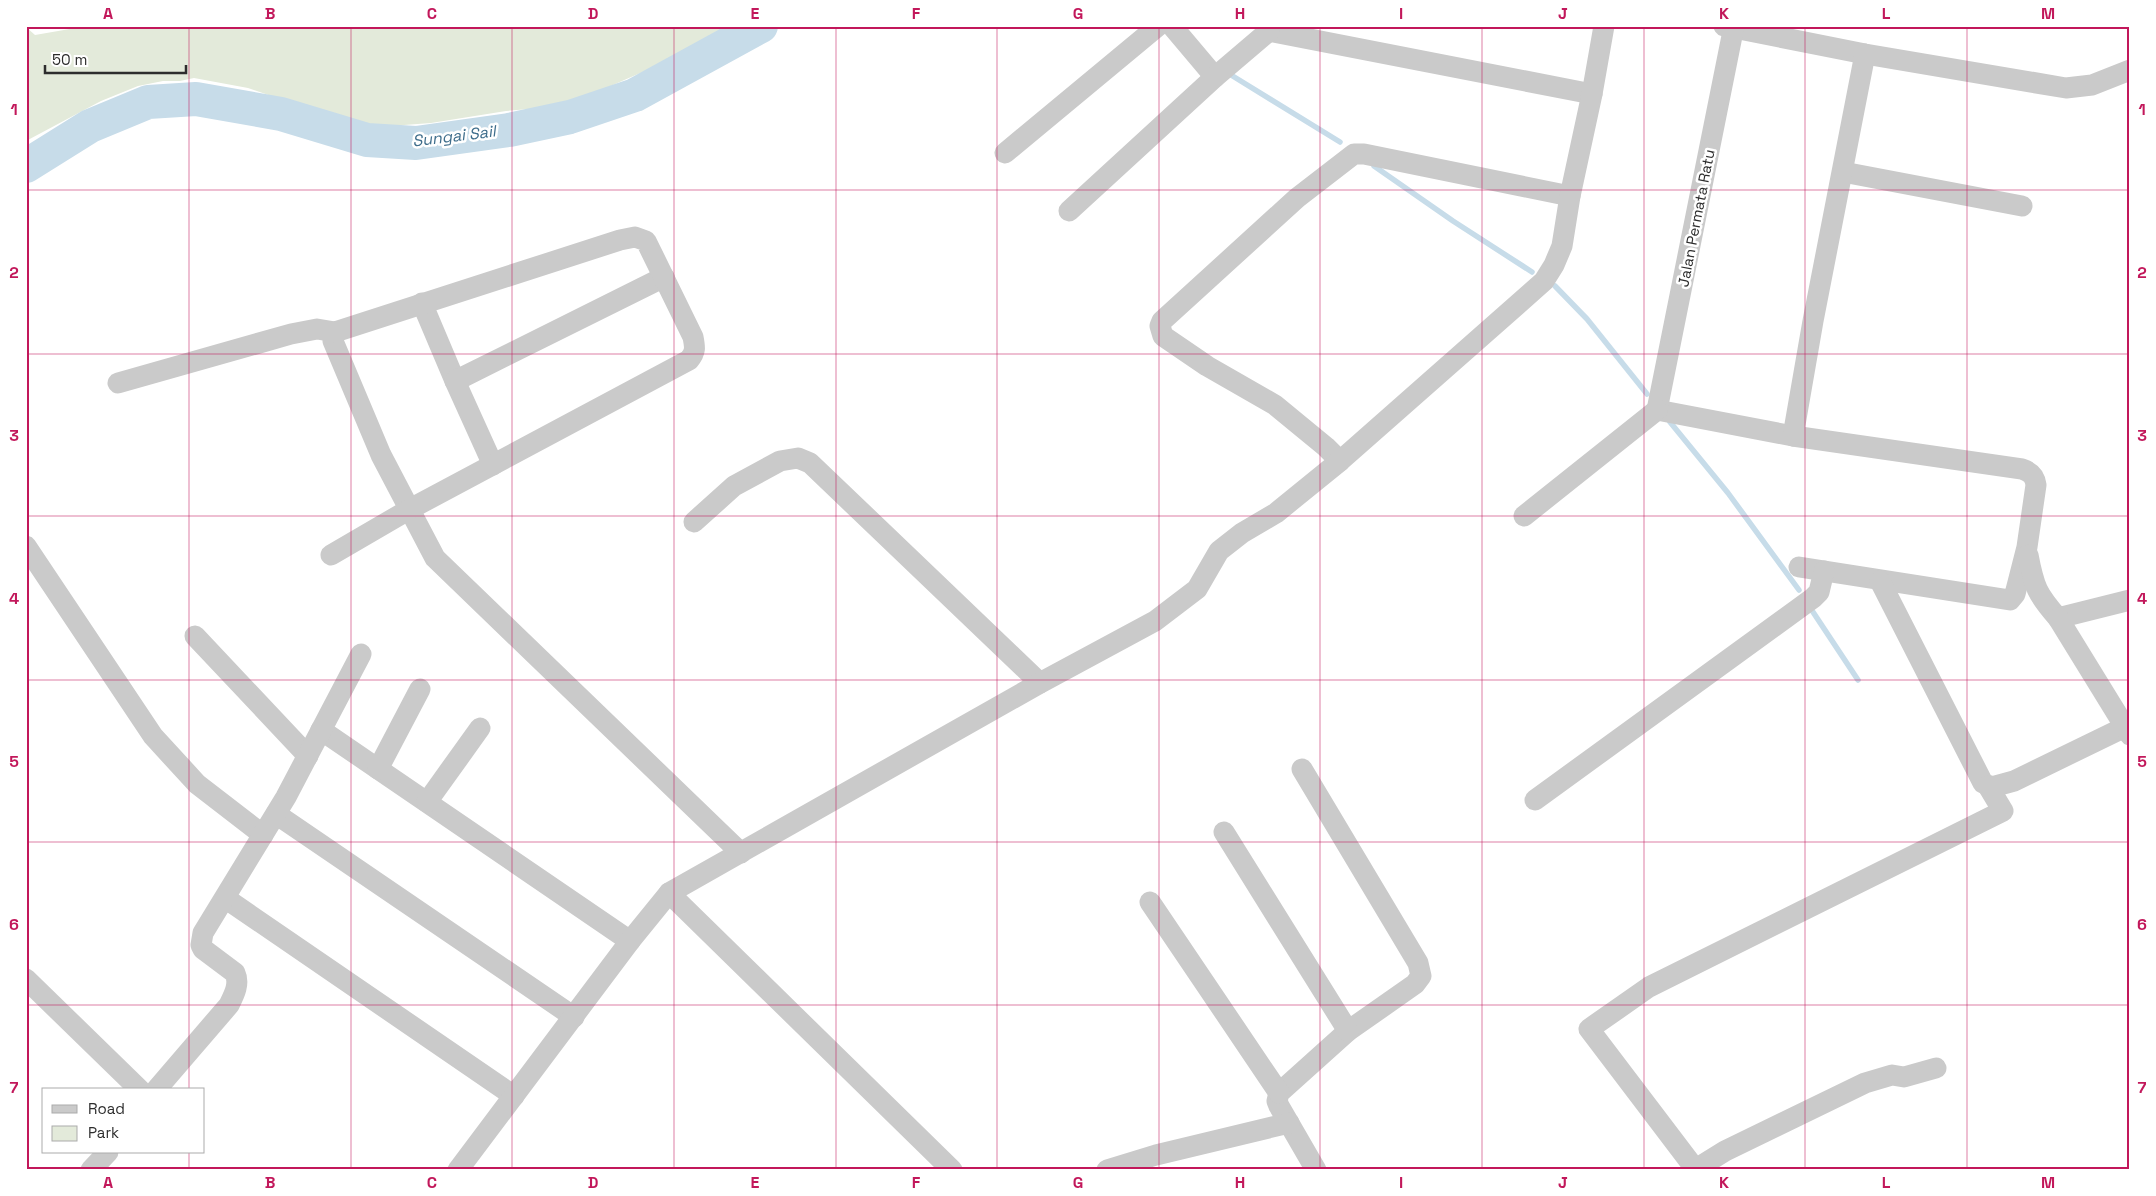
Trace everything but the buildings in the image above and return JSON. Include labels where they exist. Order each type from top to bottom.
[{"type":"street","points":[[1005,154],[1158,26]]},
{"type":"street","points":[[1172,26],[1215,77]]},
{"type":"street","points":[[458,1170],[630,941],[669,893],[1040,683],[1154,621],[1197,589],[1219,551],[1242,533],[1276,513],[1340,461],[1544,281],[1554,265],[1562,246],[1570,196],[1592,94],[1604,26]]},
{"type":"street","points":[[1730,27],[1865,54],[2066,88],[2092,86],[2130,70]]},
{"type":"street","name":"Jalan Permata Ratu","points":[[1657,410],[1730,27]]},
{"type":"street","points":[[1069,211],[1270,29],[1592,94]]},
{"type":"street","points":[[1793,436],[1812,321],[1865,54]]},
{"type":"street","points":[[1340,461],[1326,447],[1275,406],[1207,366],[1163,336],[1160,326],[1162,321],[1297,198],[1354,154],[1364,154],[1570,196]]},
{"type":"street","points":[[1843,172],[2022,206]]},
{"type":"street","points":[[118,384],[291,334],[317,330],[335,332],[635,237],[646,241],[693,337],[696,349],[694,355],[689,360],[410,509],[331,555]]},
{"type":"street","points":[[455,381],[664,277]]},
{"type":"street","points":[[422,303],[493,465]]},
{"type":"street","points":[[335,332],[333,341],[381,455],[435,558],[741,853]]},
{"type":"street","points":[[1524,516],[1657,410],[1793,436],[2029,471],[2035,479],[2036,485],[2027,547],[2015,594],[2010,600],[1880,581],[1799,566]]},
{"type":"street","points":[[694,522],[734,486],[780,461],[798,458],[810,463],[1040,683]]},
{"type":"street","points":[[26,546],[153,736],[197,784],[263,835]]},
{"type":"street","points":[[1880,581],[1983,783],[1992,787],[2014,781],[2127,731],[2058,618],[2042,600],[2033,584],[2027,547]]},
{"type":"street","points":[[1535,800],[1813,598],[1819,592],[1824,571]]},
{"type":"street","points":[[2058,618],[2130,600]]},
{"type":"street","points":[[195,636],[308,756]]},
{"type":"street","points":[[158,1088],[229,1005],[235,991],[237,978],[235,973],[203,949],[201,945],[204,933],[276,814],[361,654]]},
{"type":"street","points":[[378,769],[420,689]]},
{"type":"street","points":[[427,802],[480,728]]},
{"type":"street","points":[[321,730],[630,941]]},
{"type":"street","points":[[1302,769],[1418,963],[1421,976],[1415,984],[1348,1031],[1280,1093],[1278,1101],[1316,1170]]},
{"type":"street","points":[[1936,1068],[1904,1077],[1892,1075],[1865,1083],[1725,1151],[1696,1170],[1589,1029],[1649,987],[2003,811],[1988,786]]},
{"type":"street","points":[[276,814],[574,1017]]},
{"type":"street","points":[[1224,832],[1348,1031]]},
{"type":"street","points":[[669,893],[952,1170]]},
{"type":"street","points":[[225,898],[514,1096]]},
{"type":"street","points":[[1150,902],[1280,1093]]},
{"type":"street","points":[[26,979],[138,1088]]},
{"type":"street","points":[[1107,1170],[1156,1155],[1289,1123]]},
{"type":"street","points":[[92,1170],[106,1154]]},
{"type":"green space","points":[[87,26],[729,26],[679,56],[565,106],[506,111],[431,123],[364,128],[248,88],[194,78],[138,86],[101,101],[26,141],[26,27],[35,35]]},
{"type":"waterway","name":"Sungai Sail","points":[[26,166],[90,126],[148,102],[196,99],[281,114],[367,140],[416,143],[509,130],[570,117],[635,95],[761,26]]},
{"type":"waterway","points":[[1231,75],[1340,142]]},
{"type":"waterway","points":[[1374,166],[1453,221],[1532,272]]},
{"type":"waterway","points":[[1555,286],[1587,319],[1647,394]]},
{"type":"waterway","points":[[1670,422],[1728,493],[1799,590]]},
{"type":"waterway","points":[[1813,612],[1858,680]]}]
